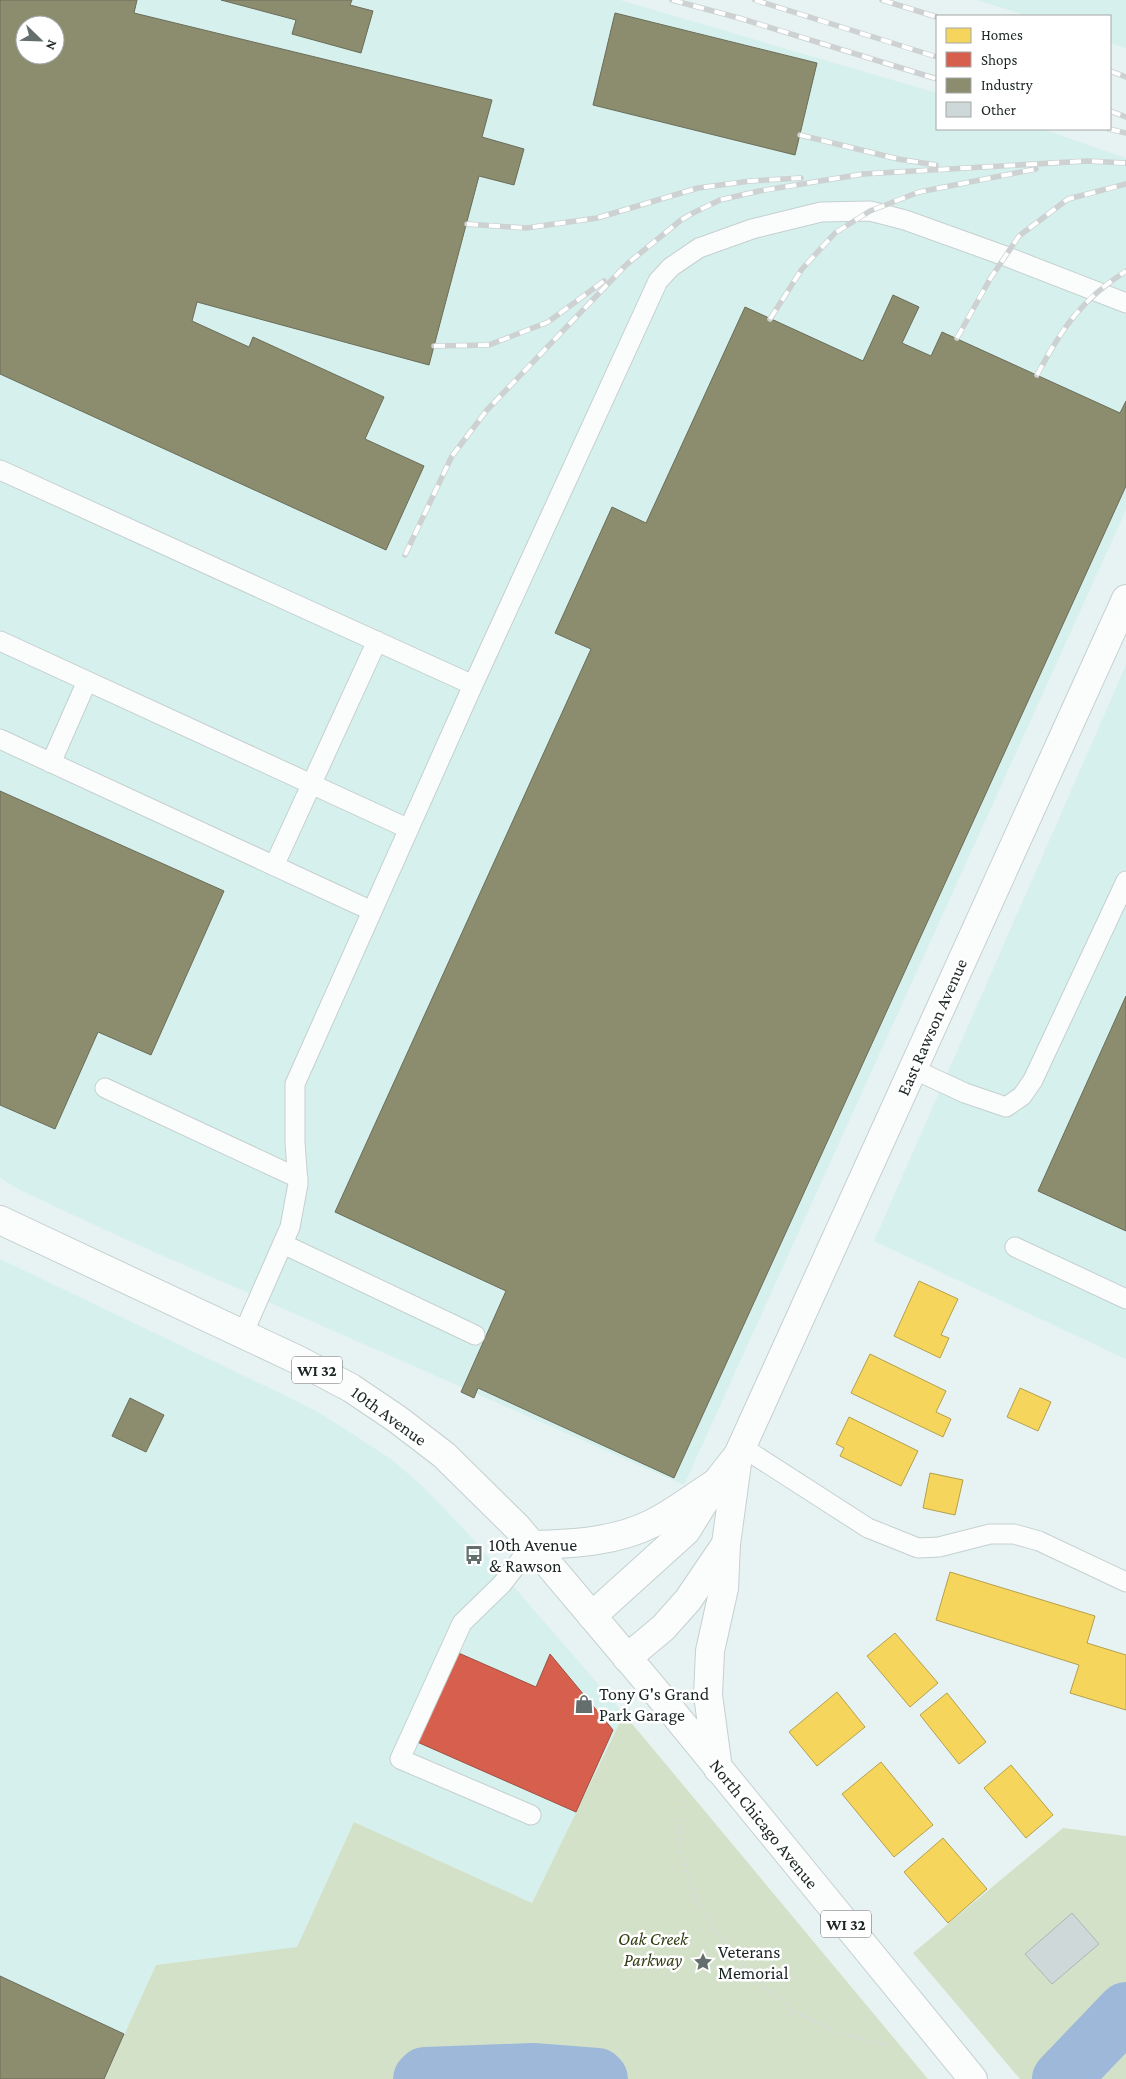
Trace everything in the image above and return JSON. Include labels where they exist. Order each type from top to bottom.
[{"type":"main road","name":"East Rawson Avenue","points":[[592,1616],[686,1531],[716,1483],[740,1451],[1126,599]]},
{"type":"main road","name":"10th Avenue","points":[[0,1220],[243,1334],[351,1388],[397,1419],[450,1461],[532,1545],[592,1616]]},
{"type":"main road","name":"East Rawson Avenue","points":[[627,1658],[664,1628],[688,1600],[726,1544],[740,1451]]},
{"type":"main road","points":[[532,1545],[569,1544],[606,1539],[631,1531],[653,1523],[716,1483]]},
{"type":"main road","points":[[718,1769],[708,1695],[710,1651],[724,1588],[726,1544]]},
{"type":"main road","name":"North Chicago Avenue","points":[[592,1616],[973,2079]]},
{"type":"lane","points":[[243,1334],[290,1227],[298,1184],[294,1142],[295,1084],[473,685],[658,282],[671,267],[699,248],[752,228],[821,212],[870,211],[905,220],[987,249],[1126,303]]},
{"type":"lane","points":[[0,470],[473,685]]},
{"type":"lane","points":[[0,641],[409,829]]},
{"type":"lane","points":[[274,866],[377,641]]},
{"type":"lane","points":[[51,763],[87,681]]},
{"type":"lane","points":[[0,739],[372,911]]},
{"type":"lane","points":[[913,1069],[965,1093],[1006,1107],[1022,1096],[1033,1080],[1126,881]]},
{"type":"lane","points":[[105,1088],[298,1178]]},
{"type":"lane","points":[[283,1244],[475,1335]]},
{"type":"lane","points":[[1015,1247],[1126,1299]]},
{"type":"lane","points":[[740,1451],[868,1528],[918,1548],[946,1546],[990,1534],[1014,1534],[1039,1541],[1126,1582]]},
{"type":"lane","points":[[531,1815],[400,1759],[462,1623],[502,1584],[532,1545]]},
{"type":"path","points":[[683,1800],[680,1852],[694,1895],[717,1932],[755,1978],[794,2012],[841,2034],[888,2045]]},
{"type":"shaded area","points":[[0,0],[620,0],[936,93],[936,130],[1045,130],[1126,158],[1126,510],[684,1485],[116,1235],[20,1190],[0,1178]]},
{"type":"shaded area","points":[[977,0],[1126,0],[1126,48],[1111,43],[1111,15],[1024,15]]},
{"type":"shaded area","points":[[1126,665],[1126,1359],[874,1241]]},
{"type":"shaded area","points":[[0,1259],[284,1395],[323,1415],[391,1459],[422,1486],[464,1529],[624,1714],[532,1903],[354,1822],[297,1947],[156,1965],[104,2079],[0,2079]]},
{"type":"green space","name":"Oak Creek Parkway","points":[[624,1714],[928,2079],[104,2079],[156,1965],[297,1947],[354,1822],[532,1903]]},
{"type":"green space","points":[[1063,1828],[1126,1836],[1126,2079],[1020,2079],[913,1953]]},
{"type":"building: Homes","points":[[919,1281],[958,1299],[941,1335],[949,1338],[940,1358],[894,1336]]},
{"type":"building: Homes","points":[[870,1354],[946,1391],[936,1412],[951,1419],[943,1437],[851,1393]]},
{"type":"building: Homes","points":[[1020,1388],[1051,1402],[1038,1431],[1007,1417]]},
{"type":"building: Homes","points":[[849,1417],[918,1451],[901,1486],[840,1456],[844,1448],[836,1444]]},
{"type":"building: Homes","points":[[930,1473],[963,1480],[955,1515],[923,1508]]},
{"type":"building: Homes","points":[[950,1572],[1095,1616],[1087,1643],[1126,1655],[1126,1710],[1070,1693],[1079,1665],[936,1620]]},
{"type":"building: Homes","points":[[895,1633],[938,1683],[910,1707],[867,1656]]},
{"type":"building: Homes","points":[[837,1692],[865,1727],[817,1766],[789,1732]]},
{"type":"building: Homes","points":[[947,1693],[986,1742],[959,1764],[920,1715]]},
{"type":"building: Homes","points":[[881,1762],[933,1825],[894,1857],[842,1794]]},
{"type":"building: Homes","points":[[1011,1765],[1053,1815],[1026,1838],[984,1788]]},
{"type":"building: Homes","points":[[943,1838],[987,1889],[948,1923],[904,1872]]},
{"type":"building: Shops","points":[[454,1651],[536,1687],[550,1654],[613,1730],[576,1812],[415,1741]]},
{"type":"building: Industry","points":[[0,0],[137,0],[134,13],[492,100],[482,137],[524,149],[514,185],[479,176],[429,365],[197,302],[192,321],[249,347],[253,337],[384,397],[365,439],[424,466],[386,550],[0,374]]},
{"type":"building: Industry","points":[[221,0],[352,0],[350,5],[373,11],[361,53],[292,34],[296,20]]},
{"type":"building: Industry","points":[[615,13],[817,63],[795,155],[593,105]]},
{"type":"building: Industry","points":[[893,295],[919,307],[902,343],[931,356],[942,332],[1120,413],[1126,401],[1126,486],[674,1478],[478,1388],[474,1398],[461,1392],[506,1291],[335,1212],[591,649],[555,633],[612,507],[646,523],[745,307],[863,361]]},
{"type":"building: Industry","points":[[0,791],[224,891],[151,1055],[98,1032],[55,1129],[0,1105]]},
{"type":"building: Industry","points":[[1126,996],[1126,1231],[1038,1191]]},
{"type":"building: Industry","points":[[130,1398],[164,1415],[146,1452],[112,1436]]},
{"type":"building: Industry","points":[[0,1976],[124,2034],[104,2079],[0,2079]]},
{"type":"building: Other","points":[[1072,1913],[1099,1944],[1052,1984],[1025,1954]]},
{"type":"waterway","points":[[1061,2079],[1126,2011]]},
{"type":"waterway","points":[[422,2079],[425,2076],[533,2072],[597,2077],[599,2079]]},
{"type":"railway","points":[[672,0],[739,18],[936,79]]},
{"type":"railway","points":[[755,0],[936,57]]},
{"type":"railway","points":[[882,0],[936,17]]},
{"type":"railway","points":[[1111,71],[1126,77]]},
{"type":"railway","points":[[1111,111],[1126,117]]},
{"type":"railway","points":[[1111,129],[1126,133]]},
{"type":"railway","points":[[800,135],[898,159],[936,165]]},
{"type":"railway","points":[[405,555],[452,456],[487,410],[627,264],[681,220],[693,213],[720,200],[759,191],[863,174],[1087,161],[1126,163]]},
{"type":"railway","points":[[770,319],[802,269],[835,233],[870,211],[919,192],[1036,169]]},
{"type":"railway","points":[[467,224],[526,228],[597,218],[698,188],[750,181],[801,178]]},
{"type":"railway","points":[[957,338],[990,279],[1019,236],[1068,199],[1126,184]]},
{"type":"railway","points":[[1037,375],[1055,343],[1074,316],[1097,293],[1126,271]]},
{"type":"railway","points":[[434,346],[489,345],[548,322],[604,281]]},
{"type":"place","name":"10th Avenue & Rawson","points":[[474,1555]]},
{"type":"place","name":"Tony G's Grand Park Garage","points":[[584,1704]]},
{"type":"place","name":"Veterans Memorial","points":[[703,1962]]}]
